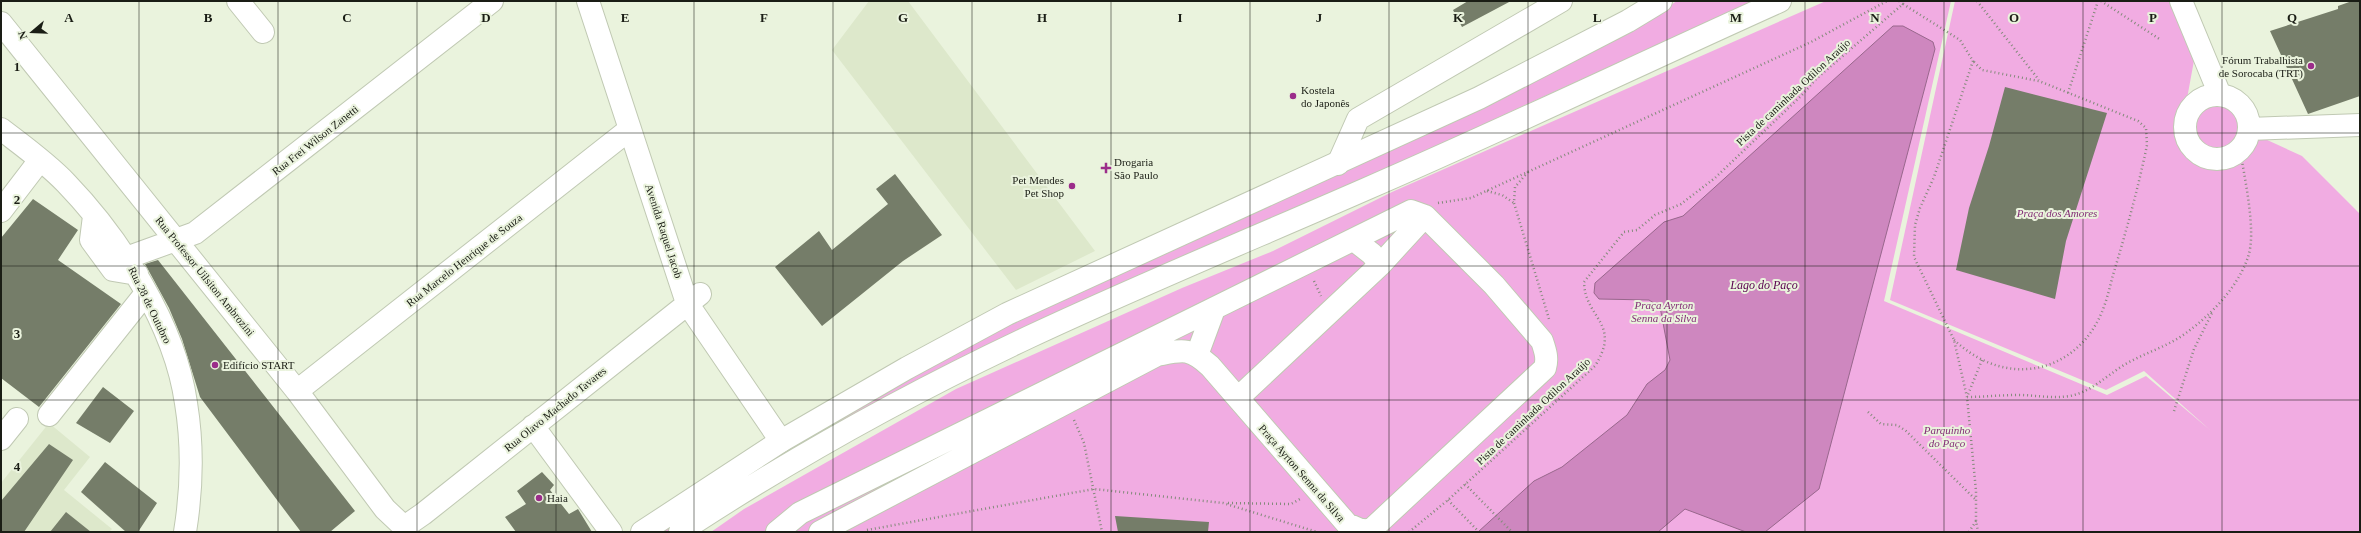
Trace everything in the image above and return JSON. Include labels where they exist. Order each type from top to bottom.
[{"type":"street","points":[[238,1],[263,32]]},
{"type":"street","name":"Rua Frei Wilson Zanetti","points":[[137,275],[177,240],[195,233],[492,1]]},
{"type":"street","name":"Avenida Raquel Jacob","points":[[588,1],[630,129],[693,299],[787,438]]},
{"type":"street","name":"Avenida Raquel Jacob","points":[[602,1],[693,299]]},
{"type":"street","points":[[1338,164],[1358,119],[1561,1]]},
{"type":"street","points":[[642,532],[787,438],[907,368],[1007,314],[1338,164],[1479,98],[1628,21],[1661,1]]},
{"type":"street","points":[[680,532],[802,456],[874,416],[1028,338],[1149,282],[1405,172],[1780,1]]},
{"type":"street","points":[[2181,1],[2220,95]]},
{"type":"street","name":"Rua Professor Uilsiton Ambrozini","points":[[1,23],[297,391],[385,509],[402,525],[410,523]]},
{"type":"street","points":[[2220,95],[2229,97],[2244,109],[2249,128],[2247,139],[2240,149],[2233,155],[2223,158],[2212,158],[2193,148],[2188,138],[2186,122],[2192,108],[2199,100],[2209,96],[2220,95]]},
{"type":"street","points":[[2249,128],[2360,125]]},
{"type":"street","points":[[1,129],[35,155],[66,182],[94,216],[91,240],[113,270],[137,275],[49,415]]},
{"type":"street","name":"Rua Marcelo Henrique de Souza","points":[[297,391],[630,129]]},
{"type":"street","points":[[1,187],[35,155]]},
{"type":"street","points":[[1,211],[35,155]]},
{"type":"street","points":[[777,532],[800,513],[1175,329],[1411,211],[1425,216],[1380,265],[1238,398]]},
{"type":"street","name":"Praça Ayrton Senna da Silva","points":[[1191,352],[1238,398],[1348,524],[1363,531],[1372,529],[1545,368],[1547,360],[1542,341],[1494,285],[1425,216]]},
{"type":"street","points":[[1354,240],[1372,254],[1380,265]]},
{"type":"street","name":"Rua 28 de Outubro","points":[[137,275],[170,344],[186,402],[192,472],[186,532]]},
{"type":"street","name":"Rua Olavo Machado Tavares","points":[[410,523],[693,299]]},
{"type":"street","points":[[820,532],[1157,355],[1191,352],[1214,309]]},
{"type":"street","points":[[1,439],[17,419]]},
{"type":"street","points":[[533,426],[611,532]]},
{"type":"path","points":[[1899,1],[1960,40],[1973,61],[1982,70],[2039,81],[2138,121],[2146,128],[2147,145],[2141,171],[2107,295],[2097,323],[2079,346],[2061,359],[2043,368],[2018,370],[1992,365],[1970,355],[1954,340]]},
{"type":"path","points":[[1977,1],[2039,81]]},
{"type":"path","points":[[2068,93],[2098,1]]},
{"type":"path","points":[[2101,1],[2161,40]]},
{"type":"path","name":"Pista de caminhada Odilon Araújo","points":[[1409,532],[1448,500],[1596,366],[1603,354],[1605,333],[1604,326],[1584,296],[1584,282],[1624,232],[1637,230],[1655,215],[1681,204],[1715,178],[1801,96],[1816,79],[1903,4]]},
{"type":"path","points":[[1973,61],[1934,177],[1915,225],[1914,257],[1954,340],[1967,397],[1976,491],[1976,521],[1978,532]]},
{"type":"path","points":[[1967,397],[2020,395],[2049,398],[2071,396],[2090,389],[2106,376],[2134,359],[2186,334],[2214,309],[2235,283],[2249,256],[2250,218],[2240,149]]},
{"type":"path","points":[[1528,171],[1515,188],[1514,203],[1551,323]]},
{"type":"path","points":[[1487,190],[1502,195],[1514,203]]},
{"type":"path","points":[[1306,264],[1330,312]]},
{"type":"path","points":[[2174,411],[2194,349],[2214,309]]},
{"type":"path","points":[[1967,397],[1982,360]]},
{"type":"path","points":[[1067,402],[1084,443],[1102,532]]},
{"type":"path","points":[[1868,412],[1881,424],[1897,425],[1906,431],[1975,500]]},
{"type":"path","points":[[1465,484],[1512,532]]},
{"type":"path","points":[[866,531],[1094,489],[1223,503],[1291,504],[1318,491]]},
{"type":"path","points":[[1448,500],[1478,531]]},
{"type":"path","points":[[1223,503],[1317,532]]},
{"type":"path","points":[[1969,532],[1976,521]]},
{"type":"shaded area","points":[[869,1],[908,1],[1095,251],[1016,290],[832,50]]},
{"type":"shaded area","points":[[49,423],[90,457],[64,490],[112,529],[109,532],[1,532],[1,483]]},
{"type":"green space","points":[[1677,1],[1754,1],[1512,111],[1413,158],[1252,228],[670,532],[652,532],[794,441],[951,352],[1650,18]]},
{"type":"green space","name":"Praça Ayrton Senna da Silva","points":[[1826,1],[1951,1],[1884,301],[2107,395],[2146,376],[2210,430],[2144,371],[2106,390],[1890,300],[1955,1],[2173,1],[2195,55],[2180,137],[2193,155],[2219,164],[2244,155],[2254,134],[2302,156],[2360,214],[2360,532],[711,532],[744,509],[956,389],[1182,288],[1273,251],[1392,192]]},
{"type":"green space","points":[[2211,101],[2221,101],[2233,108],[2240,120],[2240,130],[2233,142],[2221,149],[2211,149],[2203,145],[2196,138],[2192,130],[2192,120],[2196,112],[2203,105]]},
{"type":"water","name":"Lago do Paço","points":[[1893,26],[1903,26],[1933,42],[1935,49],[1819,489],[1765,532],[1746,532],[1685,509],[1658,532],[1478,532],[1534,481],[1562,467],[1627,415],[1647,384],[1665,370],[1670,360],[1660,307],[1649,300],[1599,299],[1594,293],[1595,283],[1664,222],[1683,216]]},
{"type":"building","points":[[1468,1],[1511,1],[1462,27],[1453,10]]},
{"type":"building","name":"Fórum Trabalhista de Sorocaba (TRT)","points":[[2352,1],[2360,1],[2360,96],[2308,114],[2270,31],[2338,9],[2338,6]]},
{"type":"building","points":[[2005,87],[2107,113],[2066,241],[2055,299],[1956,270],[1969,208],[1989,146]]},
{"type":"building","points":[[895,174],[942,235],[903,261],[822,326],[775,267],[819,231],[832,250],[888,204],[876,189]]},
{"type":"building","points":[[33,199],[78,230],[58,260],[121,304],[39,407],[1,378],[1,238]]},
{"type":"building","name":"Edifício START","points":[[158,260],[355,511],[330,532],[301,532],[200,397],[182,339],[169,308],[145,264]]},
{"type":"building","points":[[103,387],[134,411],[110,443],[76,423]]},
{"type":"building","points":[[49,444],[73,460],[24,532],[1,532],[1,501]]},
{"type":"building","points":[[105,462],[157,503],[138,532],[126,532],[81,492]]},
{"type":"building","name":"Haia","points":[[542,472],[554,485],[550,490],[569,514],[578,509],[592,532],[516,532],[505,517],[526,504],[517,491]]},
{"type":"building","points":[[66,512],[91,532],[50,532]]},
{"type":"building","points":[[1115,516],[1209,522],[1208,532],[1118,532]]},
{"type":"place","name":"Fórum Trabalhista de Sorocaba (TRT)","points":[[2311,66]]},
{"type":"place","name":"Kostela do Japonês","points":[[1293,96]]},
{"type":"place","name":"Drogaria São Paulo","points":[[1106,168]]},
{"type":"place","name":"Pet Mendes Pet Shop","points":[[1072,186]]},
{"type":"place","name":"Edifício START","points":[[215,365]]},
{"type":"place","name":"Haia","points":[[539,498]]},
{"type":"park label","name":"Praça dos Amores","points":[[2057,213]]},
{"type":"park label","name":"Parquinho do Paço","points":[[1947,436]]}]
